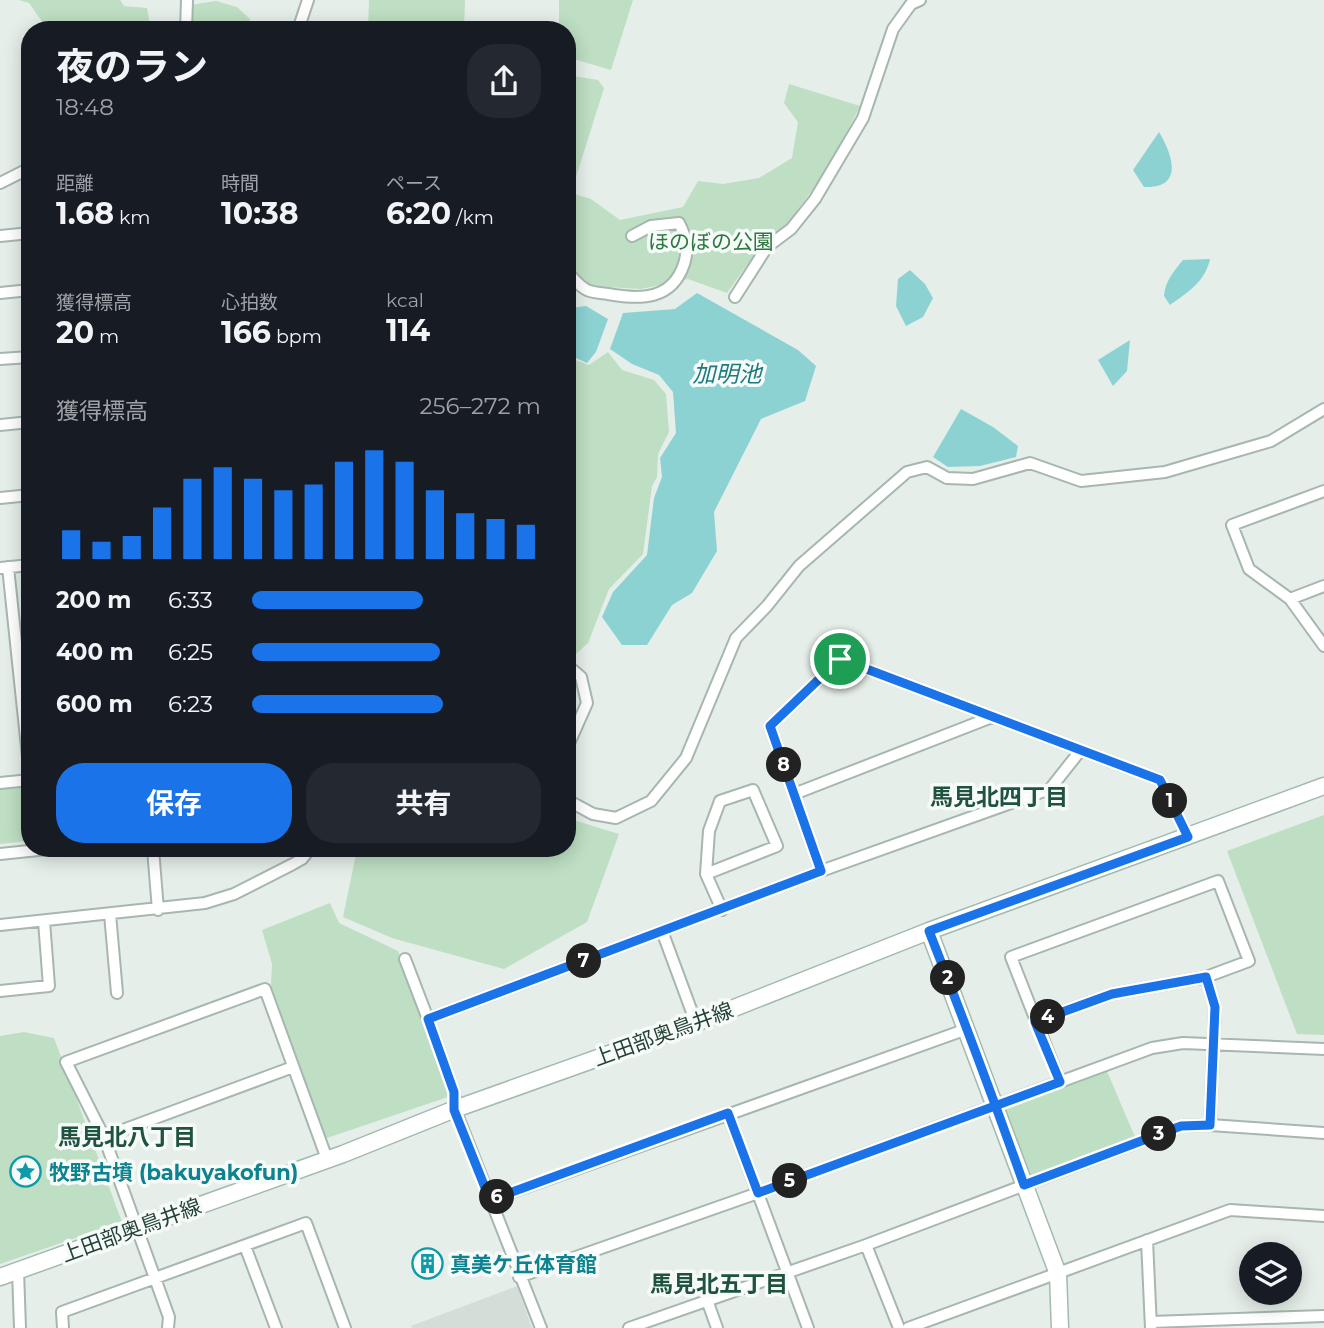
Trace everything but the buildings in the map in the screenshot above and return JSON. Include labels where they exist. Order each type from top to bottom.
[{"type":"street","points":[[186,21],[187,0]]},
{"type":"street","points":[[301,21],[308,0]]},
{"type":"street","points":[[735,297],[767,247],[791,229],[815,200],[863,118],[893,29],[911,4],[920,0]]},
{"type":"street","points":[[0,183],[21,172]]},
{"type":"street","points":[[576,281],[586,290],[626,297],[650,296],[668,290],[679,277],[687,255],[687,238],[679,223],[652,226],[632,236]]},
{"type":"street","points":[[0,236],[21,234]]},
{"type":"street","points":[[0,293],[21,291]]},
{"type":"street","points":[[0,359],[21,358]]},
{"type":"street","points":[[576,805],[593,814],[615,818],[651,801],[686,758],[736,638],[767,606],[799,566],[907,472],[927,467],[947,478],[973,479],[1030,463],[1081,481],[1165,472],[1271,441],[1324,409]]},
{"type":"street","points":[[0,425],[21,423]]},
{"type":"street","points":[[1324,491],[1232,525],[1249,569],[1290,600],[1324,646]]},
{"type":"street","points":[[0,498],[21,496]]},
{"type":"street","points":[[4,568],[21,705]]},
{"type":"street","points":[[1290,600],[1324,586]]},
{"type":"street","points":[[821,871],[770,726],[840,659],[1160,780],[1188,837]]},
{"type":"street","points":[[576,673],[581,677],[587,703],[576,728]]},
{"type":"street","points":[[794,793],[992,718]]},
{"type":"street","points":[[428,1019],[821,871],[1050,789],[1080,751]]},
{"type":"street","points":[[0,783],[21,780]]},
{"type":"street","name":"上田部奥鳥井線","points":[[0,1277],[696,1023],[929,931],[1324,786]]},
{"type":"street","points":[[706,874],[777,846],[753,790],[720,801],[709,831],[706,874],[722,910]]},
{"type":"street","points":[[0,854],[21,852]]},
{"type":"street","points":[[154,857],[158,909]]},
{"type":"street","points":[[0,925],[205,903],[234,894],[304,857]]},
{"type":"street","points":[[1035,1022],[1112,994],[1206,977],[1249,961],[1218,881],[1011,957],[1035,1022],[1060,1082]]},
{"type":"street","points":[[110,914],[117,993]]},
{"type":"street","points":[[0,991],[49,986],[44,921]]},
{"type":"street","points":[[662,931],[696,1023]]},
{"type":"street","points":[[929,931],[1058,1274],[1060,1328]]},
{"type":"street","points":[[405,959],[454,1092],[454,1110],[541,1328]]},
{"type":"street","points":[[1206,977],[1215,1007],[1210,1125]]},
{"type":"street","points":[[168,1328],[169,1317],[104,1137],[66,1062],[265,989],[327,1159]]},
{"type":"street","points":[[490,1200],[967,1028]]},
{"type":"street","points":[[519,1277],[758,1193],[1152,1048],[1183,1042],[1324,1049]]},
{"type":"street","points":[[104,1137],[293,1068]]},
{"type":"street","points":[[728,1113],[807,1328]]},
{"type":"street","points":[[629,1328],[866,1245],[1181,1126],[1210,1125],[1324,1133]]},
{"type":"street","points":[[908,1328],[1230,1210],[1324,1216]]},
{"type":"street","points":[[63,1328],[62,1312],[306,1223],[345,1328]]},
{"type":"street","points":[[1147,1240],[1151,1325],[1324,1316]]},
{"type":"street","points":[[866,1245],[899,1328]]},
{"type":"street","points":[[245,1246],[274,1328]]},
{"type":"street","points":[[18,1271],[20,1328]]},
{"type":"street","points":[[707,1300],[717,1328]]},
{"type":"shaded area","points":[[517,1286],[532,1328],[411,1326]]},
{"type":"green space","points":[[19,0],[120,0],[124,6],[147,8],[149,21],[42,21],[29,3]]},
{"type":"green space","points":[[369,0],[465,0],[464,21],[368,21]]},
{"type":"green space","points":[[559,0],[633,0],[611,70],[576,60],[576,21],[559,21]]},
{"type":"green space","points":[[216,1],[237,7],[250,21],[180,21],[184,6]]},
{"type":"green space","name":"ほのぼの公園","points":[[576,76],[598,80],[604,88],[576,177]]},
{"type":"green space","name":"ほのぼの公園","points":[[789,84],[860,106],[828,169],[786,225],[752,258],[727,293],[688,279],[641,289],[591,286],[576,273],[576,194],[591,199],[620,220],[683,207],[698,181],[723,184],[759,178],[792,158],[798,122],[784,103]]},
{"type":"green space","points":[[608,352],[622,370],[654,380],[666,394],[669,432],[658,454],[657,477],[652,486],[643,554],[609,589],[588,643],[576,654],[576,360],[589,365]]},
{"type":"green space","points":[[21,786],[21,842],[0,844],[0,788]]},
{"type":"green space","points":[[1324,815],[1324,1035],[1297,1034],[1227,851]]},
{"type":"green space","points":[[576,821],[619,834],[587,922],[504,969],[392,938],[343,917],[355,857],[576,857]]},
{"type":"green space","points":[[330,903],[339,923],[398,951],[451,1096],[324,1139],[271,985],[272,964],[262,930]]},
{"type":"green space","points":[[24,1032],[54,1038],[122,1222],[0,1264],[0,1036]]},
{"type":"green space","points":[[1106,1069],[1135,1137],[1029,1177],[1004,1107]]},
{"type":"water","points":[[1159,132],[1171,160],[1170,177],[1157,186],[1144,187],[1133,170]]},
{"type":"water","points":[[1210,259],[1200,280],[1170,305],[1164,296],[1166,286],[1183,260]]},
{"type":"water","points":[[910,270],[925,284],[933,298],[923,317],[906,326],[896,306],[898,279]]},
{"type":"water","name":"加明池","points":[[697,293],[798,350],[816,366],[805,401],[761,419],[714,512],[717,551],[692,593],[672,605],[647,645],[622,645],[602,617],[613,592],[647,555],[654,498],[662,477],[660,458],[676,433],[673,392],[659,375],[632,364],[610,349],[623,313],[675,309]]},
{"type":"water","points":[[586,306],[608,319],[596,352],[587,363],[576,358],[576,307]]},
{"type":"water","points":[[1130,340],[1127,371],[1113,386],[1098,360]]},
{"type":"water","points":[[961,409],[993,427],[1018,446],[1016,457],[980,466],[948,467],[933,457]]},
{"type":"place","name":"牧野古墳 (bakuyakofun)","points":[[26,1172]]},
{"type":"place","name":"真美ケ丘体育館","points":[[427,1264]]},
{"type":"district","name":"馬見北四丁目","points":[[999,797]]},
{"type":"district","name":"馬見北八丁目","points":[[127,1137]]},
{"type":"district","name":"馬見北五丁目","points":[[719,1284]]},
{"type":"route","points":[[840,659],[770,726],[821,871],[428,1019],[454,1092],[454,1110],[490,1200],[728,1113],[758,1193],[996,1106],[1060,1082],[1035,1022],[1112,994],[1206,977],[1215,1007],[1210,1125],[1181,1126],[1024,1185],[996,1106],[967,1028],[929,931],[1188,837],[1160,780],[840,659]]}]
